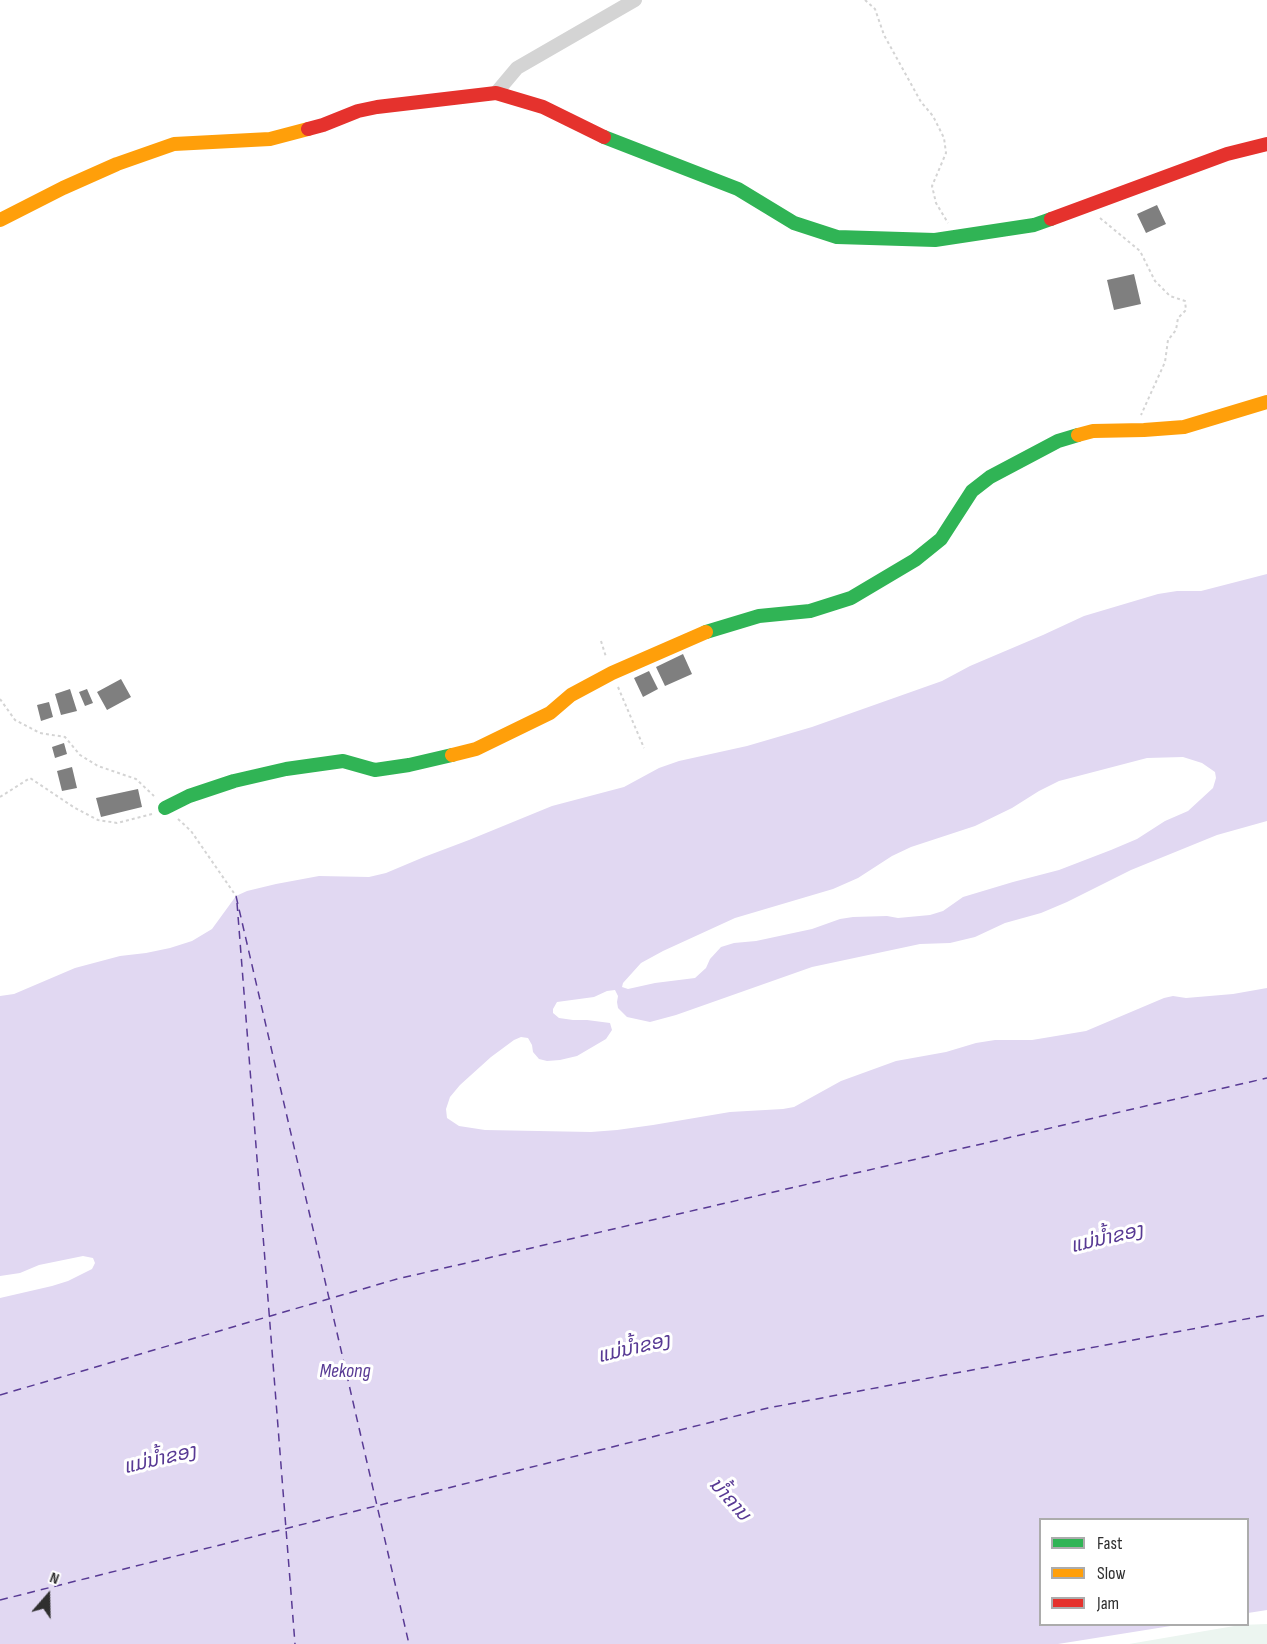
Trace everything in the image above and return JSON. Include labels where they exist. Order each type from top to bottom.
[{"type":"street","points":[[496,93],[517,68],[635,0]]},
{"type":"street","points":[[0,220],[117,164],[174,144],[270,139],[322,126],[358,111],[377,107],[496,93],[543,107],[594,133],[738,189],[794,223],[837,237],[935,240],[1034,225],[1227,154],[1267,144]]},
{"type":"street","points":[[165,808],[189,796],[234,781],[286,769],[344,761],[375,770],[409,765],[476,749],[550,713],[571,695],[612,673],[697,635],[759,616],[810,611],[851,598],[915,560],[941,539],[972,492],[990,477],[1058,441],[1093,431],[1184,426],[1267,402]]},
{"type":"path","points":[[866,0],[875,9],[884,35],[944,138],[946,153],[932,186],[936,203],[955,237]]},
{"type":"path","points":[[1086,206],[1140,251],[1155,281],[1170,296],[1185,301],[1186,310],[1178,318],[1176,330],[1168,340],[1165,363],[1133,430]]},
{"type":"path","points":[[612,673],[644,748]]},
{"type":"path","points":[[0,699],[15,720],[40,733],[65,737],[80,755],[98,766],[136,779],[191,831],[236,896]]},
{"type":"path","points":[[0,797],[30,778],[75,808],[98,820],[117,823],[151,815],[165,808]]},
{"type":"shaded area","points":[[1267,1624],[1267,1644],[1129,1644],[1234,1626],[1249,1626]]},
{"type":"water","name":"Mekong","points":[[1267,574],[1267,821],[1217,835],[1131,870],[1041,913],[1005,923],[975,937],[950,943],[920,944],[812,967],[650,1022],[627,1017],[618,1008],[618,996],[615,990],[594,997],[557,1002],[553,1013],[559,1018],[610,1023],[612,1030],[606,1039],[577,1056],[560,1060],[539,1059],[533,1052],[528,1038],[521,1037],[514,1040],[460,1085],[450,1097],[446,1109],[447,1118],[459,1126],[485,1130],[591,1132],[653,1125],[730,1112],[783,1109],[794,1107],[841,1081],[896,1061],[995,1040],[1032,1040],[1086,1031],[1173,996],[1186,998],[1233,994],[1267,988],[1267,1610],[1249,1613],[1249,1518],[1039,1518],[1039,1626],[1171,1626],[1058,1644],[0,1644],[0,1298],[68,1281],[92,1269],[95,1263],[93,1258],[83,1256],[0,1276],[0,996],[14,994],[75,968],[120,956],[170,948],[192,941],[212,929],[236,896],[247,891],[319,876],[369,877],[386,873],[552,806],[624,787],[659,768],[679,761],[747,746],[812,727],[942,681],[970,666],[1084,616],[1158,594],[1201,591]],"holes":[[[1183,757],[1202,763],[1215,772],[1213,788],[1188,811],[1165,821],[1137,839],[1059,870],[963,897],[943,911],[930,915],[898,918],[853,917],[812,929],[756,941],[734,943],[721,947],[710,959],[706,968],[695,978],[628,989],[622,987],[641,963],[663,951],[735,918],[833,889],[858,878],[892,856],[911,847],[975,826],[1059,781],[1147,758]]]},
{"type":"building","points":[[1157,205],[1166,224],[1146,233],[1137,214]]},
{"type":"building","points":[[1134,274],[1141,304],[1114,310],[1107,280]]},
{"type":"building","points":[[683,654],[692,674],[665,686],[656,667]]},
{"type":"building","points":[[649,671],[658,689],[643,697],[634,678]]},
{"type":"building","points":[[121,679],[131,697],[107,710],[97,692]]},
{"type":"building","points":[[70,689],[77,711],[61,715],[55,694]]},
{"type":"building","points":[[87,689],[93,703],[85,706],[79,692]]},
{"type":"building","points":[[49,702],[53,717],[41,721],[37,705]]},
{"type":"building","points":[[64,743],[67,754],[55,758],[52,747]]},
{"type":"building","points":[[72,767],[77,788],[62,791],[57,771]]},
{"type":"building","points":[[138,789],[142,807],[101,817],[96,798]]},
{"type":"ferry route","points":[[236,896],[409,1644]]},
{"type":"ferry route","points":[[237,903],[295,1644]]},
{"type":"ferry route","points":[[0,1395],[397,1279],[1267,1078]]},
{"type":"ferry route","points":[[0,1600],[768,1408],[1267,1315]]},
{"type":"traffic: fast","points":[[604,137],[738,189],[794,223],[837,237],[935,240],[1034,225],[1051,219]]},
{"type":"traffic: fast","points":[[706,632],[759,616],[810,611],[851,598],[915,560],[941,539],[972,491],[990,477],[1058,441],[1078,435]]},
{"type":"traffic: fast","points":[[165,808],[189,796],[234,781],[286,769],[343,761],[375,770],[452,755]]},
{"type":"traffic: slow","points":[[0,220],[117,164],[174,144],[270,139],[308,129]]},
{"type":"traffic: slow","points":[[1078,435],[1093,431],[1184,427],[1267,402]]},
{"type":"traffic: slow","points":[[452,755],[476,749],[550,713],[571,695],[612,673],[706,632]]},
{"type":"traffic: jam","points":[[308,129],[358,111],[377,107],[496,93],[543,107],[604,137]]},
{"type":"traffic: jam","points":[[1051,219],[1227,154],[1267,144]]},
{"type":"water label","name":"ແມ່ນ້ຳຂອງ","points":[[1107,1239]]},
{"type":"water label","name":"ແມ່ນ້ຳຂອງ","points":[[634,1349]]},
{"type":"water label","name":"ແມ່ນ້ຳຂອງ","points":[[160,1460]]},
{"type":"water label","name":"ນ້ຳຄານ","points":[[729,1500]]}]
